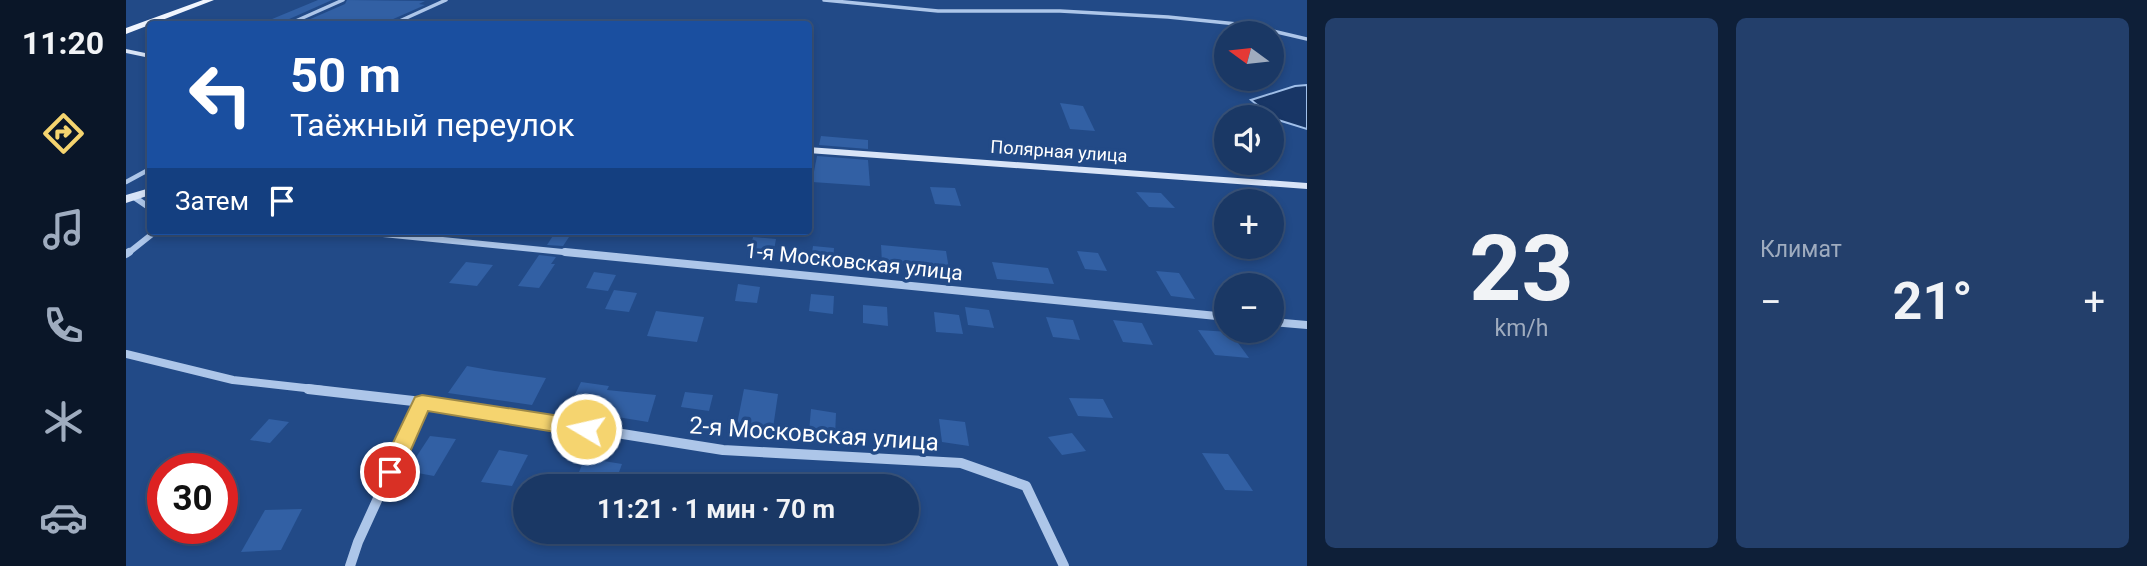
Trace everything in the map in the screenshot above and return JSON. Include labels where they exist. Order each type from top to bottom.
[{"type":"main road","points":[[129,18],[166,12],[210,0]]},
{"type":"main road","points":[[153,21],[210,0]]},
{"type":"main road","points":[[164,21],[224,0]]},
{"type":"main road","points":[[129,18],[143,22],[139,26]]},
{"type":"main road","points":[[126,33],[147,23]]},
{"type":"main road","points":[[126,33],[147,27]]},
{"type":"main road","points":[[126,51],[147,56]]},
{"type":"main road","name":"Полярная улица","points":[[812,150],[1307,186]]},
{"type":"main road","points":[[130,198],[147,192]]},
{"type":"street","points":[[296,21],[343,0]]},
{"type":"street","points":[[400,21],[446,0]]},
{"type":"street","points":[[824,0],[937,11],[1060,11],[1168,17],[1247,25],[1307,39]]},
{"type":"street","points":[[130,198],[147,206]]},
{"type":"street","points":[[126,254],[151,235]]},
{"type":"street","name":"1-я Московская улица","points":[[393,235],[1214,316]]},
{"type":"street","points":[[1284,323],[1307,325]]},
{"type":"street","name":"2-я Московская улица","points":[[126,354],[233,380],[422,402],[723,450],[961,463],[1026,486],[1064,566]]},
{"type":"street","points":[[350,566],[358,542],[422,402]]},
{"type":"lane","points":[[126,182],[147,171]]},
{"type":"water","points":[[1307,85],[1307,129],[1284,122],[1284,105],[1257,105],[1251,100],[1284,91]]},
{"type":"building","points":[[318,0],[332,0],[286,21],[267,21]]},
{"type":"building","points":[[347,0],[425,1],[419,4],[425,5],[390,21],[306,21],[345,4]]},
{"type":"building","points":[[1060,103],[1083,106],[1095,131],[1070,129]]},
{"type":"building","points":[[821,136],[868,140],[868,149],[819,145]]},
{"type":"building","points":[[817,156],[868,160],[870,186],[812,182]]},
{"type":"building","points":[[930,187],[955,188],[961,206],[935,204]]},
{"type":"building","points":[[1136,192],[1161,193],[1175,208],[1149,207]]},
{"type":"building","points":[[553,235],[570,235],[563,246],[547,245]]},
{"type":"building","points":[[753,237],[776,239],[773,255],[750,252]]},
{"type":"building","points":[[881,245],[946,251],[949,269],[882,262]]},
{"type":"building","points":[[813,246],[834,248],[833,262],[811,260]]},
{"type":"building","points":[[1077,251],[1098,253],[1107,271],[1085,269]]},
{"type":"building","points":[[539,255],[556,257],[551,264],[555,264],[539,288],[518,286]]},
{"type":"building","points":[[466,262],[493,265],[477,286],[449,283]]},
{"type":"building","points":[[992,262],[1048,268],[1054,284],[997,279]]},
{"type":"building","points":[[1156,271],[1179,273],[1195,299],[1171,296]]},
{"type":"building","points":[[594,272],[616,275],[608,291],[586,288]]},
{"type":"building","points":[[738,284],[760,287],[757,303],[735,301]]},
{"type":"building","points":[[614,290],[637,293],[629,312],[605,309]]},
{"type":"building","points":[[811,294],[834,296],[833,314],[809,311]]},
{"type":"building","points":[[863,305],[887,307],[888,326],[863,323]]},
{"type":"building","points":[[965,307],[989,310],[994,328],[968,325]]},
{"type":"building","points":[[656,311],[704,317],[697,342],[647,336]]},
{"type":"building","points":[[934,312],[959,315],[963,334],[936,332]]},
{"type":"building","points":[[1046,317],[1073,320],[1080,340],[1053,337]]},
{"type":"building","points":[[1113,320],[1142,323],[1153,345],[1123,342]]},
{"type":"building","points":[[1198,330],[1214,331],[1214,343],[1238,343],[1249,358],[1215,355]]},
{"type":"building","points":[[467,366],[546,378],[532,405],[448,393]]},
{"type":"building","points":[[581,382],[609,386],[607,390],[656,395],[648,422],[568,409]]},
{"type":"building","points":[[744,389],[778,394],[772,435],[736,429]]},
{"type":"building","points":[[685,392],[713,395],[709,411],[681,407]]},
{"type":"building","points":[[1069,398],[1103,399],[1113,418],[1078,416]]},
{"type":"building","points":[[811,409],[836,413],[835,436],[809,432]]},
{"type":"building","points":[[269,419],[289,422],[270,443],[250,440]]},
{"type":"building","points":[[939,419],[965,422],[969,446],[942,442]]},
{"type":"building","points":[[1072,433],[1086,451],[1062,455],[1048,437]]},
{"type":"building","points":[[430,436],[456,439],[434,476],[407,471]]},
{"type":"building","points":[[499,450],[528,455],[518,474],[513,474],[512,486],[481,482]]},
{"type":"building","points":[[1202,453],[1228,454],[1253,491],[1225,490]]},
{"type":"building","points":[[585,458],[622,464],[618,474],[578,474]]},
{"type":"building","points":[[302,509],[281,550],[241,552],[265,510]]},
{"type":"route","points":[[390,472],[422,402],[586,429]]}]
